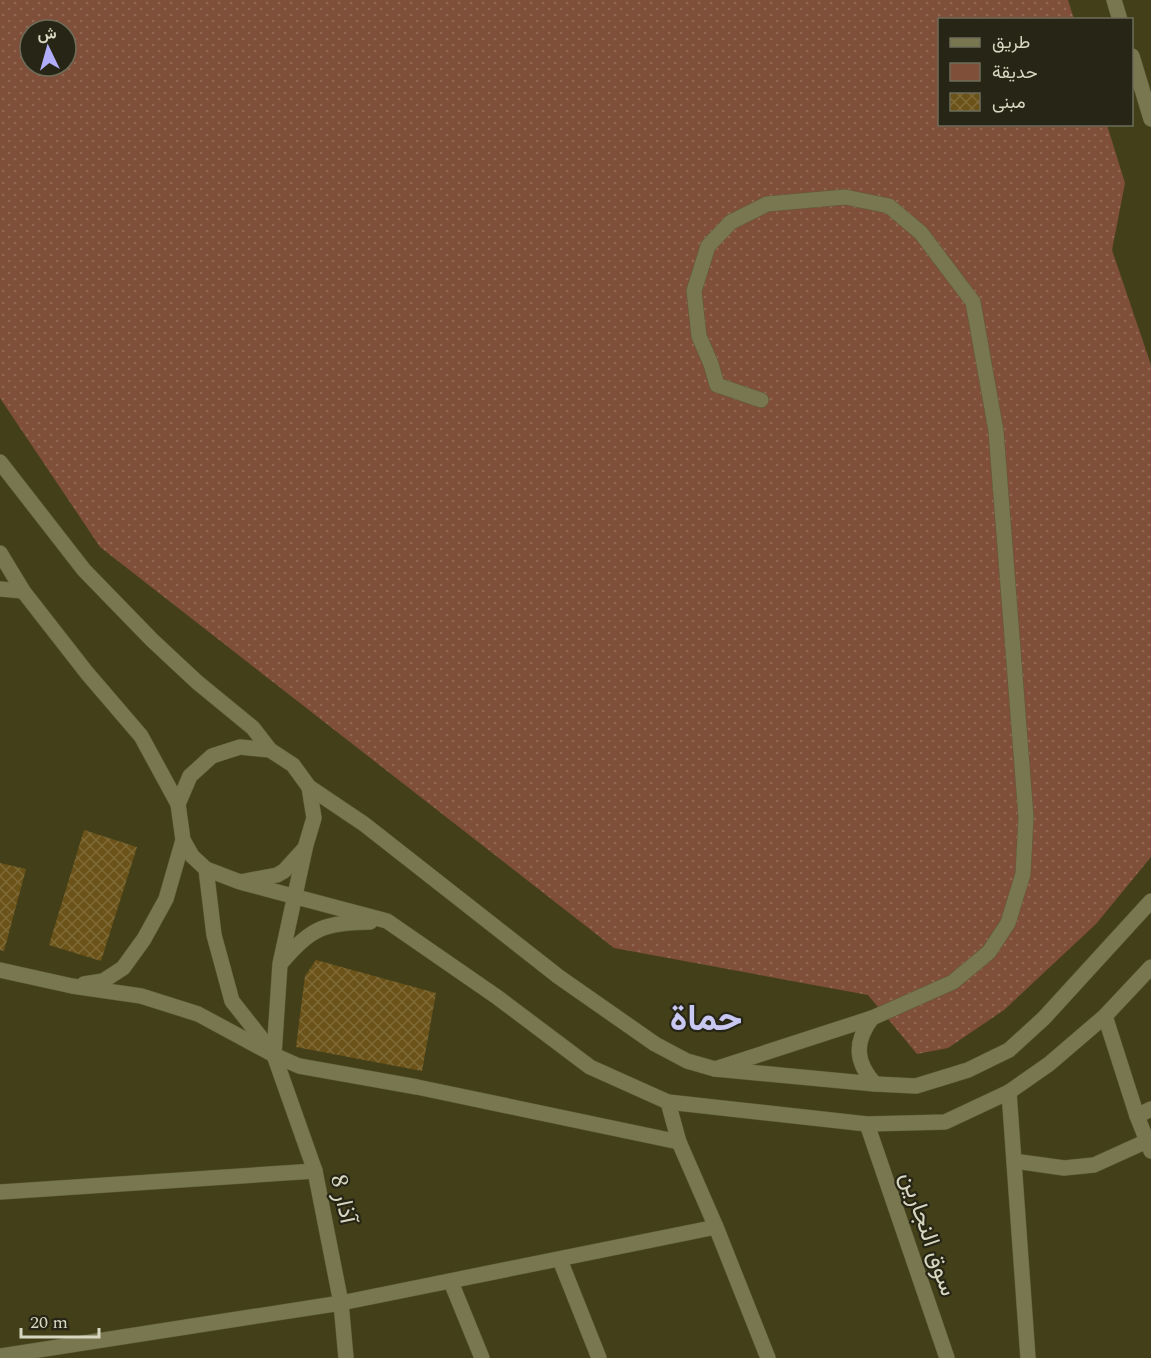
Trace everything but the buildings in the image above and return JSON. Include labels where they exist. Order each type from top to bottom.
[{"type":"street","points":[[1114,0],[1119,18]]},
{"type":"street","points":[[1133,62],[1151,119]]},
{"type":"street","points":[[715,1070],[872,1018],[953,982],[988,952],[1008,923],[1023,874],[1026,817],[997,443],[973,302],[921,232],[889,206],[845,197],[767,204],[731,222],[708,246],[694,291],[699,336],[717,385],[761,400]]},
{"type":"street","points":[[0,462],[84,570],[152,640],[197,682],[252,728],[270,750],[293,765],[309,787],[364,824],[559,977],[654,1044],[687,1061],[715,1070],[916,1086],[968,1070],[1009,1050],[1044,1018],[1151,901]]},
{"type":"street","points":[[0,554],[23,591],[87,673],[141,736],[178,804],[183,840],[192,856],[206,870],[240,882],[387,921],[497,997],[590,1066],[669,1102],[867,1124],[945,1122],[1009,1092],[1049,1064],[1105,1016],[1151,967]]},
{"type":"street","points":[[0,589],[23,591]]},
{"type":"street","points":[[178,804],[189,776],[212,756],[240,747],[270,750]]},
{"type":"street","points":[[274,1055],[280,964],[305,848],[314,818],[309,787]]},
{"type":"street","points":[[72,986],[103,981],[123,968],[144,939],[166,899],[183,840]]},
{"type":"street","points":[[240,882],[277,875],[284,871],[305,848]]},
{"type":"street","points":[[206,870],[214,935],[232,1001],[274,1055]]},
{"type":"street","points":[[280,964],[297,944],[319,928],[339,922],[387,921]]},
{"type":"street","points":[[0,970],[72,986],[141,996],[198,1014],[299,1066],[417,1087],[679,1142]]},
{"type":"street","points":[[1014,1161],[1064,1168],[1094,1165],[1149,1146],[1144,1112],[1105,1016]]},
{"type":"street","points":[[872,1018],[860,1039],[859,1052],[861,1064],[875,1084]]},
{"type":"street","name":"8 آذار","points":[[274,1055],[315,1171],[341,1303],[346,1358]]},
{"type":"street","points":[[1009,1092],[1028,1358]]},
{"type":"street","points":[[669,1102],[679,1142],[716,1227],[768,1358]]},
{"type":"street","name":"سوق النجارين","points":[[867,1124],[948,1358]]},
{"type":"street","points":[[0,1192],[315,1171]]},
{"type":"street","points":[[0,1356],[341,1303],[716,1227]]},
{"type":"street","points":[[560,1260],[599,1358]]},
{"type":"street","points":[[451,1282],[482,1358]]},
{"type":"green space","points":[[0,0],[1068,0],[1074,18],[938,18],[938,126],[1107,126],[1125,183],[1112,250],[1151,365],[1151,857],[1096,924],[1004,1010],[948,1048],[917,1054],[868,995],[614,948],[100,547],[0,398]]},
{"type":"district","name":"حماة","points":[[706,1019]]}]
